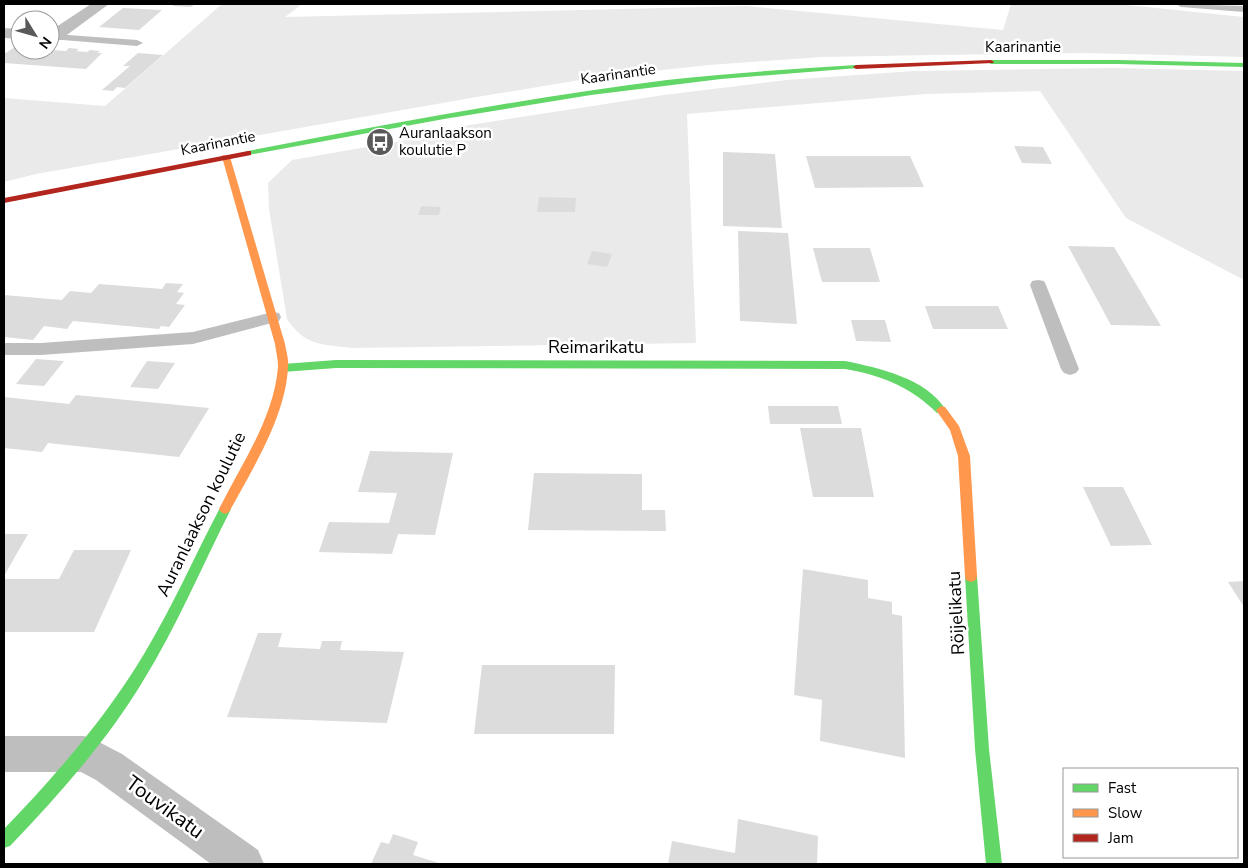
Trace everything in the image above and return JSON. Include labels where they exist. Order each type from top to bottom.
[{"type":"street","points":[[60,31],[101,4]]},
{"type":"street","name":"Kaarinantie","points":[[4,201],[226,157],[515,104],[644,85],[739,75],[924,63],[1043,61],[1244,65]]},
{"type":"street","name":"Auranlaakson koulutie","points":[[4,840],[84,754],[126,696],[154,649],[257,443],[277,390],[283,368],[273,317],[226,157]]},
{"type":"street","name":"Reimarikatu","points":[[283,368],[336,364],[823,364],[864,367],[906,382]]},
{"type":"street","name":"Röijelikatu","points":[[906,382],[940,407],[951,422],[964,456],[982,749],[994,864]]},
{"type":"street","points":[[4,754],[84,754]]},
{"type":"street","name":"Touvikatu","points":[[84,754],[109,767],[244,864]]},
{"type":"lane","points":[[1181,4],[1244,9]]},
{"type":"lane","points":[[60,37],[137,43]]},
{"type":"lane","points":[[1038,285],[1070,369]]},
{"type":"lane","points":[[4,349],[40,349],[194,338],[273,317]]},
{"type":"shaded area","points":[[222,4],[302,4],[285,17],[746,6],[1003,30],[1011,4],[1117,4],[1244,17],[1244,57],[1085,53],[933,55],[822,57],[709,65],[598,77],[471,98],[36,174],[4,182],[4,98],[105,106]]},
{"type":"shaded area","points":[[1112,68],[1244,71],[1244,280],[1126,218],[1040,91],[926,94],[687,114],[696,343],[352,348],[323,344],[307,339],[287,319],[269,209],[268,183],[292,160],[430,136],[463,126],[664,95],[786,80],[914,71]]},
{"type":"building","points":[[175,4],[195,4],[191,7],[172,6]]},
{"type":"building","points":[[123,8],[162,10],[139,30],[99,27]]},
{"type":"building","points":[[69,48],[79,49],[76,51],[87,52],[90,50],[102,53],[86,69],[4,63],[4,54],[10,50],[10,60],[60,60],[60,51],[66,51]]},
{"type":"building","points":[[138,53],[163,55],[125,88],[117,87],[113,91],[102,90],[130,66],[123,66]]},
{"type":"building","points":[[1014,146],[1043,147],[1052,164],[1022,163]]},
{"type":"building","points":[[723,152],[775,154],[782,228],[723,226]]},
{"type":"building","points":[[806,156],[910,156],[924,187],[815,188]]},
{"type":"building","points":[[539,197],[576,198],[575,212],[537,212]]},
{"type":"building","points":[[421,206],[441,207],[439,215],[418,215]]},
{"type":"building","points":[[738,231],[788,233],[797,324],[740,321]]},
{"type":"building","points":[[1068,246],[1114,247],[1161,326],[1111,325]]},
{"type":"building","points":[[813,248],[870,248],[880,282],[822,282]]},
{"type":"building","points":[[592,251],[612,254],[607,267],[587,264]]},
{"type":"building","points":[[166,283],[183,284],[177,292],[184,293],[176,304],[185,305],[169,327],[161,326],[159,329],[73,321],[67,329],[44,326],[33,340],[4,337],[4,295],[62,300],[70,291],[91,293],[99,284],[162,289]]},
{"type":"building","points":[[925,306],[998,306],[1008,329],[933,329]]},
{"type":"building","points":[[851,320],[885,320],[891,342],[856,341]]},
{"type":"building","points":[[36,359],[64,361],[44,386],[16,384]]},
{"type":"building","points":[[147,361],[175,363],[158,389],[130,387]]},
{"type":"building","points":[[76,395],[209,408],[179,457],[48,443],[42,452],[4,448],[4,397],[69,404]]},
{"type":"building","points":[[768,406],[838,406],[842,424],[770,424]]},
{"type":"building","points":[[800,428],[861,428],[874,497],[813,497]]},
{"type":"building","points":[[370,451],[453,453],[435,535],[398,534],[392,554],[319,552],[329,522],[389,523],[397,493],[358,492]]},
{"type":"building","points":[[534,473],[642,474],[642,510],[665,510],[666,531],[528,530]]},
{"type":"building","points":[[1083,487],[1123,487],[1152,545],[1111,546]]},
{"type":"building","points":[[4,534],[28,534],[4,576]]},
{"type":"building","points":[[74,550],[131,550],[94,632],[4,632],[4,579],[59,579]]},
{"type":"building","points":[[803,569],[868,580],[868,598],[892,602],[892,614],[902,616],[905,758],[820,741],[822,700],[794,695]]},
{"type":"building","points":[[1244,581],[1244,607],[1228,582]]},
{"type":"building","points":[[258,633],[282,633],[278,647],[320,649],[322,641],[342,641],[340,650],[404,652],[387,723],[227,717]]},
{"type":"building","points":[[482,665],[615,665],[614,734],[474,734]]},
{"type":"building","points":[[738,819],[818,836],[817,864],[668,864],[672,841],[735,853]]},
{"type":"building","points":[[393,834],[418,842],[413,855],[442,864],[371,864],[381,842],[389,844]]},
{"type":"traffic: fast","points":[[991,62],[1118,62],[1244,65]]},
{"type":"traffic: fast","points":[[248,153],[444,116],[667,82],[856,67]]},
{"type":"traffic: fast","points":[[283,368],[336,364],[845,365],[885,374],[898,379],[921,392],[941,410]]},
{"type":"traffic: fast","points":[[4,840],[75,763],[123,700],[161,637],[225,509]]},
{"type":"traffic: fast","points":[[971,576],[982,749],[994,864]]},
{"type":"traffic: slow","points":[[225,509],[252,458],[268,422],[275,404],[283,367],[280,344],[226,157]]},
{"type":"traffic: slow","points":[[941,410],[955,429],[964,456],[971,576]]},
{"type":"traffic: jam","points":[[856,67],[991,62]]},
{"type":"traffic: jam","points":[[4,201],[248,153]]},
{"type":"place","name":"Auranlaakson koulutie P","points":[[380,142]]}]
